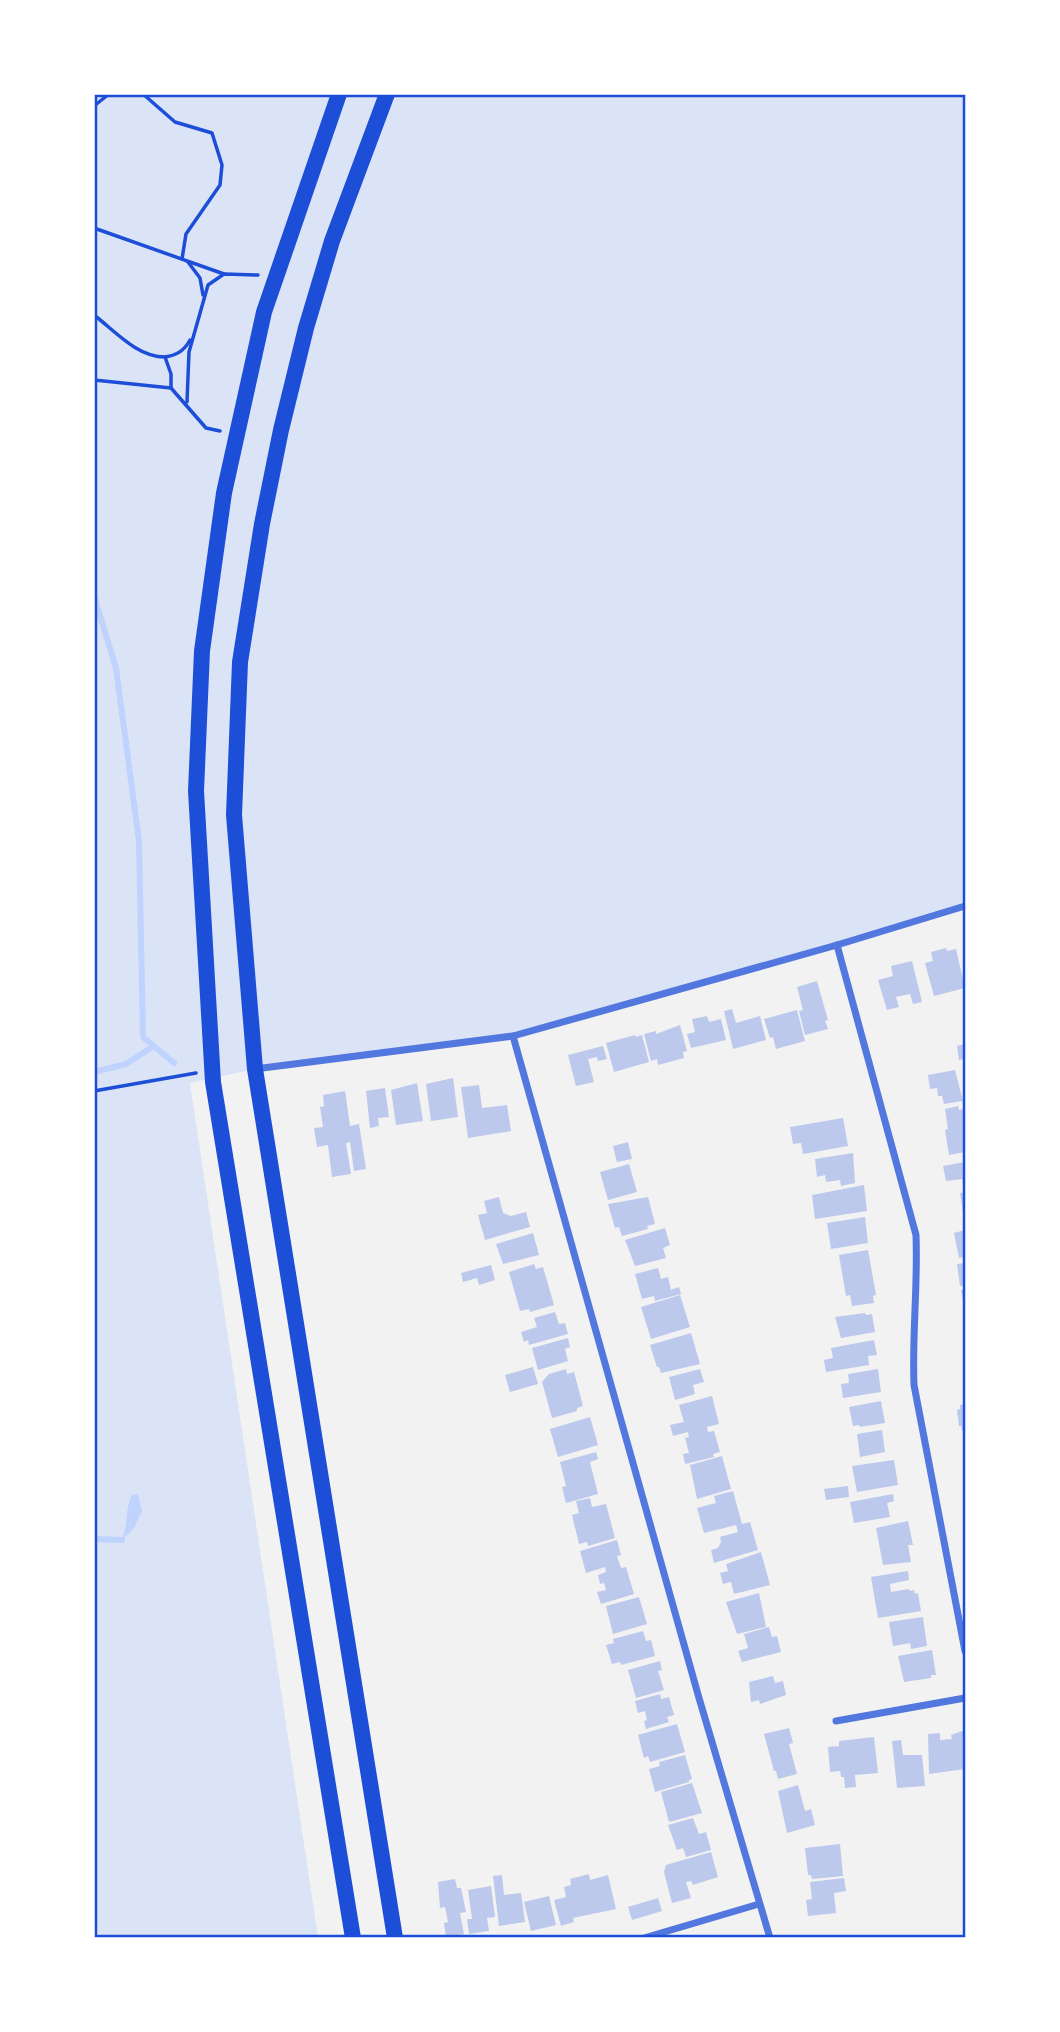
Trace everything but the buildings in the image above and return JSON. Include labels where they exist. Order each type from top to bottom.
[{"type":"highway","points":[[339,94],[264,312],[224,493],[202,650],[196,791],[212,1070],[353,1937]]},
{"type":"highway","points":[[387,94],[332,241],[306,328],[281,430],[262,524],[240,662],[234,815],[254,1069],[395,1937]]},
{"type":"street","points":[[254,1069],[513,1036],[837,945],[965,906]]},
{"type":"street","points":[[837,945],[916,1235],[918,1277],[912,1356],[914,1385],[965,1651]]},
{"type":"street","points":[[513,1036],[770,1937]]},
{"type":"street","points":[[836,1721],[965,1698]]},
{"type":"street","points":[[644,1937],[759,1904]]},
{"type":"path","points":[[94,106],[109,94]]},
{"type":"path","points":[[143,94],[175,122],[212,133],[222,165],[220,185],[186,234],[182,258]]},
{"type":"path","points":[[94,228],[223,274],[277,275]]},
{"type":"path","points":[[187,261],[200,278],[204,301]]},
{"type":"path","points":[[187,404],[187,374],[193,335],[208,285],[223,274]]},
{"type":"path","points":[[94,314],[128,342],[153,357],[175,355],[186,348],[193,335]]},
{"type":"path","points":[[165,357],[171,373],[171,388]]},
{"type":"path","points":[[94,380],[171,388],[206,428],[237,435]]},
{"type":"path","points":[[94,1091],[212,1070]]},
{"type":"shaded area","points":[[94,95],[965,95],[965,906],[513,1036],[255,1069],[190,1083],[318,1937],[95,1937]]},
{"type":"water","points":[[138,1494],[142,1511],[134,1528],[122,1540],[130,1500],[132,1495]]},
{"type":"waterway","points":[[94,596],[116,668],[139,841],[143,1037],[174,1063]]},
{"type":"waterway","points":[[94,1072],[126,1064],[154,1046]]},
{"type":"waterway","points":[[94,1539],[122,1540]]}]
